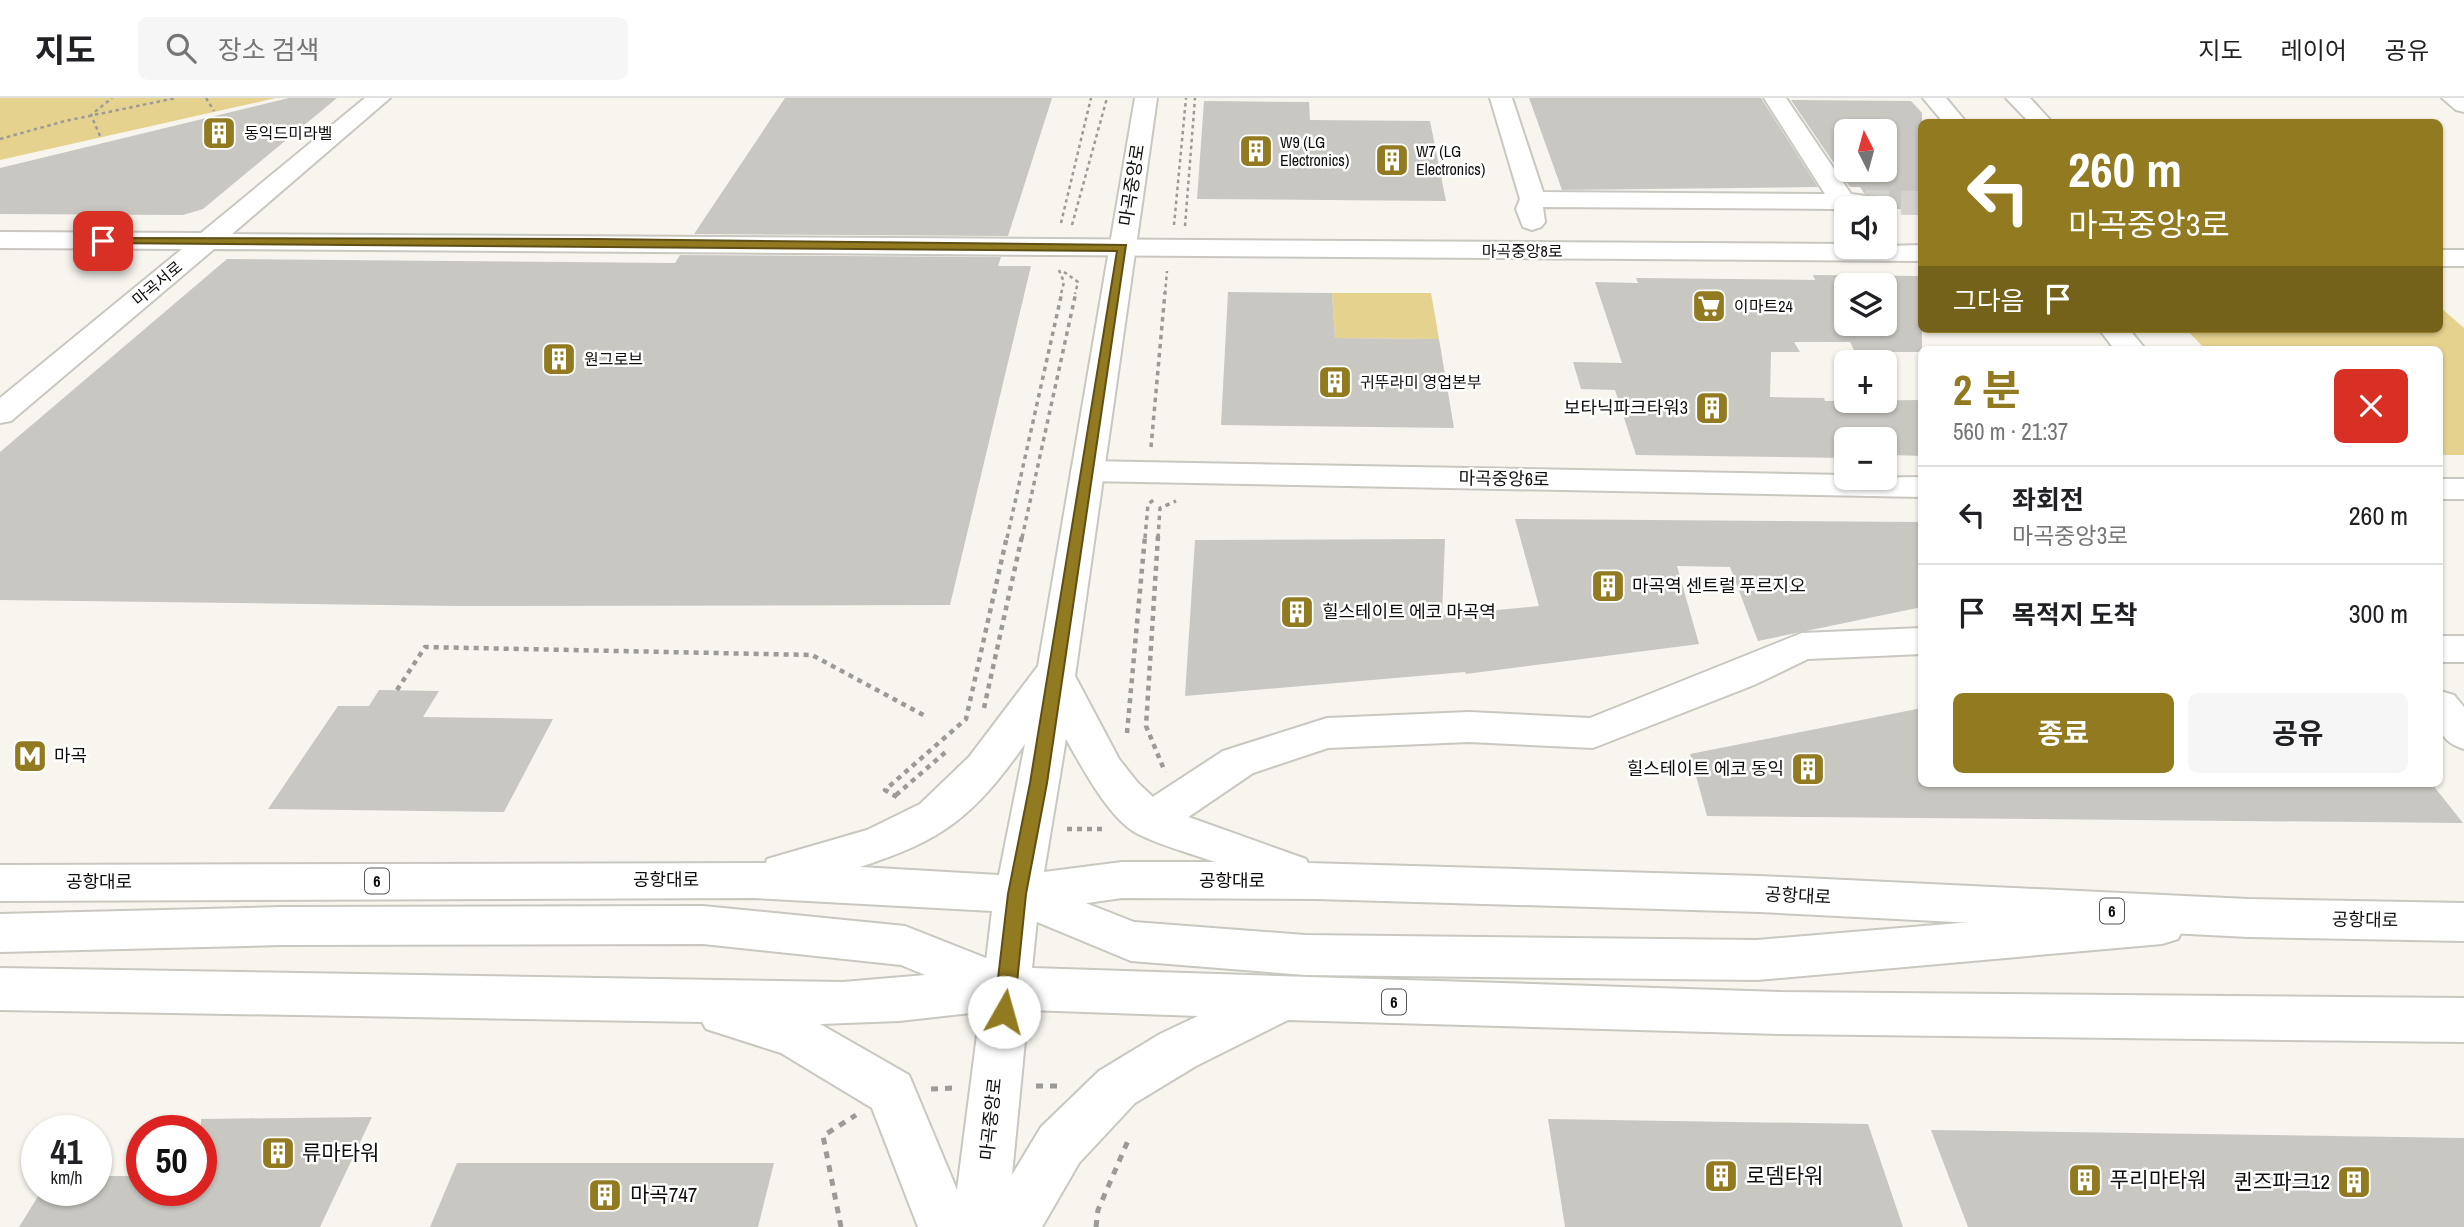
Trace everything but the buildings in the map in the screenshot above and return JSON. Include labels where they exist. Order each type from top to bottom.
[{"type":"main road","name":"마곡서로","points":[[0,414],[379,98]]},
{"type":"main road","name":"마곡중앙로","points":[[980,1227],[1017,894],[1039,783],[1054,673],[1146,98]]},
{"type":"main road","points":[[1501,98],[1533,199],[1529,209],[1533,227]]},
{"type":"main road","points":[[1775,98],[1846,196]]},
{"type":"main road","points":[[1934,98],[1952,119]]},
{"type":"main road","points":[[2017,98],[2038,119]]},
{"type":"main road","points":[[2453,98],[2464,105]]},
{"type":"main road","points":[[1533,199],[1834,204]]},
{"type":"main road","points":[[1607,213],[1774,213],[1834,246]]},
{"type":"main road","points":[[1511,251],[1545,229],[1701,229]]},
{"type":"main road","points":[[2443,234],[2464,234]]},
{"type":"main road","name":"마곡중앙8로","points":[[0,240],[595,242],[1834,253]]},
{"type":"main road","name":"마곡중앙8로","points":[[1897,253],[1918,253]]},
{"type":"main road","points":[[2443,258],[2464,258]]},
{"type":"main road","name":"마곡중앙6로","points":[[1087,471],[1918,486]]},
{"type":"main road","points":[[2443,489],[2464,489]]},
{"type":"main road","points":[[1174,805],[1238,762],[1326,733],[1469,727],[1593,733],[1740,676],[1802,646],[1918,641]]},
{"type":"main road","points":[[2443,649],[2464,649]]},
{"type":"main road","points":[[754,880],[895,836],[933,818],[955,799],[988,760],[1054,673],[1104,770],[1123,794],[1151,821],[1316,881]]},
{"type":"main road","points":[[2443,709],[2464,734]]},
{"type":"main road","name":"공항대로","points":[[0,883],[754,880],[1017,894],[1122,880],[1316,881],[1774,895],[2248,918],[2464,922]]},
{"type":"main road","points":[[1017,894],[1131,941],[1305,955],[1757,960],[2248,918]]},
{"type":"main road","points":[[0,933],[282,926],[703,925],[905,946],[1007,988]]},
{"type":"main road","name":"6","points":[[0,989],[843,1003],[899,1000],[1007,988],[1780,1013],[2464,1020]]},
{"type":"main road","points":[[1012,1227],[1060,1145],[1117,1087],[1178,1050],[1284,999]]},
{"type":"main road","points":[[680,1002],[795,1035],[891,1092],[945,1227]]},
{"type":"path","points":[[91,115],[112,98]]},
{"type":"path","points":[[0,139],[91,115],[176,98]]},
{"type":"path","points":[[206,98],[214,111]]},
{"type":"path","points":[[1058,233],[1091,98]]},
{"type":"path","points":[[1065,230],[1071,226],[1107,98]]},
{"type":"path","points":[[1173,231],[1186,98]]},
{"type":"path","points":[[1184,232],[1195,98]]},
{"type":"path","points":[[91,115],[100,136]]},
{"type":"path","points":[[1150,456],[1167,265]]},
{"type":"path","points":[[953,746],[895,796],[885,790],[966,719],[1064,282],[1058,267],[1078,282],[981,721]]},
{"type":"path","points":[[1174,805],[1146,726],[1160,509],[1181,498]]},
{"type":"path","points":[[1129,740],[1125,727],[1148,504]]},
{"type":"path","points":[[397,690],[425,647],[812,655],[927,717]]},
{"type":"path","points":[[1096,1227],[1098,1210],[1133,1128]]},
{"type":"path","points":[[823,1136],[841,1227]]},
{"type":"shaded area","points":[[0,98],[276,98],[0,160]]},
{"type":"shaded area","points":[[1332,293],[1431,293],[1439,339],[1335,338]]},
{"type":"shaded area","points":[[2443,310],[2464,328],[2464,455],[2443,455],[2443,346],[2202,346],[2190,333],[2443,333]]},
{"type":"tunnel","points":[[1897,203],[1918,203]]},
{"type":"place","name":"동익드미라벨","points":[[219,133]]},
{"type":"place","name":"W9 (LG Electronics)","points":[[1256,151]]},
{"type":"place","name":"W7 (LG Electronics)","points":[[1392,160]]},
{"type":"place","name":"이마트24","points":[[1709,306]]},
{"type":"place","name":"원그로브","points":[[559,359]]},
{"type":"place","name":"귀뚜라미 영업본부","points":[[1335,382]]},
{"type":"place","name":"보타닉파크타워3","points":[[1712,408]]},
{"type":"place","name":"마곡역 센트럴 푸르지오","points":[[1608,586]]},
{"type":"place","name":"힐스테이트 에코 마곡역","points":[[1297,612]]},
{"type":"place","name":"마곡","points":[[30,756]]},
{"type":"place","name":"힐스테이트 에코 동익","points":[[1808,769]]},
{"type":"place","name":"류마타워","points":[[278,1153]]},
{"type":"place","name":"로뎀타워","points":[[1721,1176]]},
{"type":"place","name":"푸리마타워","points":[[2085,1180]]},
{"type":"place","name":"퀸즈파크12","points":[[2354,1182]]},
{"type":"place","name":"마곡747","points":[[605,1195]]},
{"type":"route","points":[[103,241],[595,242],[1123,248],[1054,673],[1039,783],[1017,894],[1004,1012]]}]
